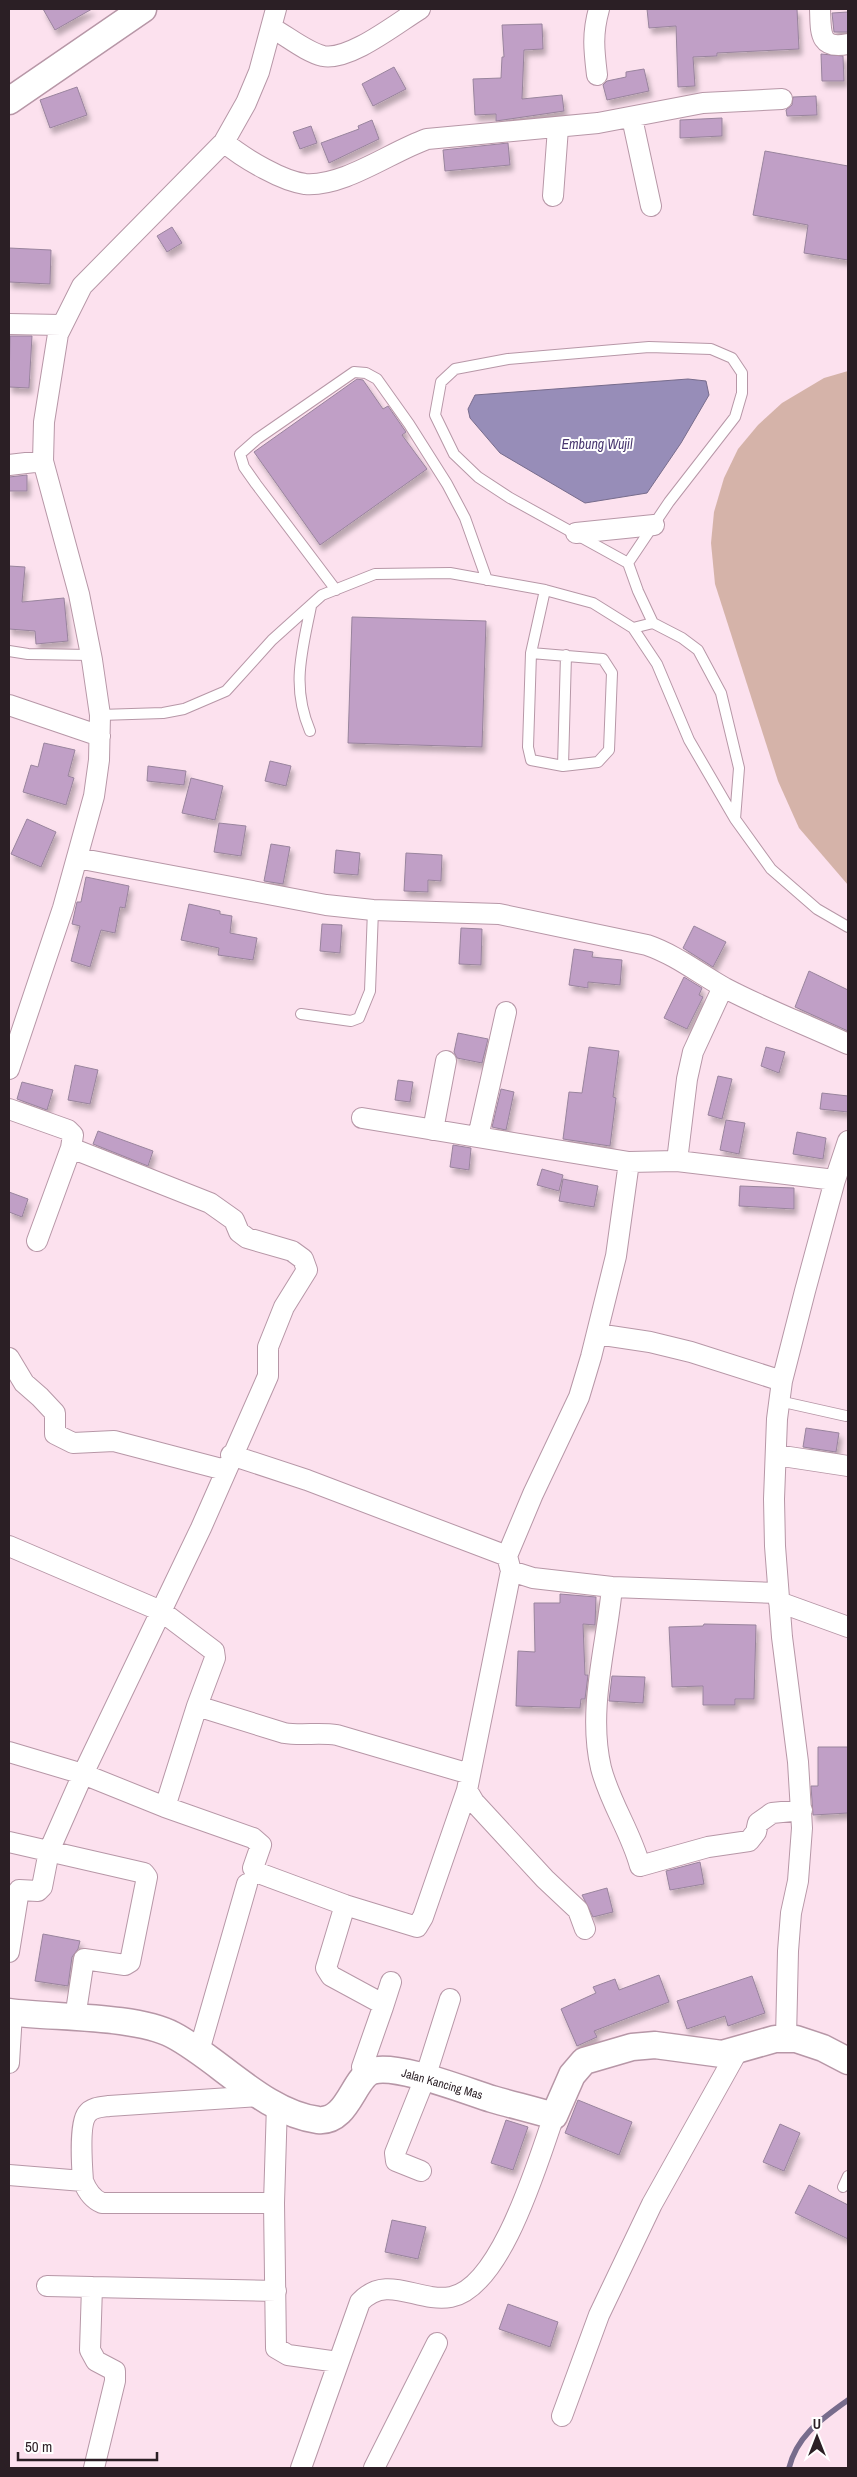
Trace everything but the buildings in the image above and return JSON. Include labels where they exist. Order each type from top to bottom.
[{"type":"street","points":[[9,101],[143,9]]},
{"type":"street","points":[[9,1069],[62,908],[94,796],[100,736],[100,715],[79,594],[44,461],[44,422],[61,325],[82,286],[224,142],[246,103],[259,72],[274,18],[315,53],[332,56],[356,48],[420,9]]},
{"type":"street","points":[[597,75],[593,29],[599,9]]},
{"type":"street","points":[[820,9],[820,35],[825,41],[838,46],[848,44]]},
{"type":"street","points":[[224,142],[238,155],[278,176],[306,184],[329,182],[345,177],[408,146],[427,139],[558,128],[632,118],[703,103],[782,100]]},
{"type":"street","points":[[632,118],[651,206]]},
{"type":"street","points":[[553,196],[558,128]]},
{"type":"street","points":[[9,324],[61,325]]},
{"type":"street","points":[[9,465],[44,461]]},
{"type":"street","points":[[576,533],[654,525]]},
{"type":"street","points":[[9,705],[100,736]]},
{"type":"street","points":[[77,858],[268,895],[373,910],[499,914],[647,944],[669,953],[724,987],[848,1044]]},
{"type":"street","points":[[677,1161],[687,1079],[693,1052],[724,987]]},
{"type":"street","points":[[478,1137],[506,1012]]},
{"type":"street","points":[[433,1130],[446,1061]]},
{"type":"street","points":[[9,1109],[68,1130],[73,1135],[71,1148],[37,1241]]},
{"type":"street","points":[[362,1118],[629,1162],[677,1161],[835,1180]]},
{"type":"street","points":[[786,2038],[788,1951],[791,1913],[798,1881],[802,1810],[778,1597],[774,1499],[779,1401],[782,1381],[835,1180],[848,1141]]},
{"type":"street","points":[[9,1952],[19,1890],[38,1891],[41,1888],[49,1851],[83,1774],[201,1528],[228,1463],[268,1376],[268,1347],[284,1307],[307,1270],[303,1259],[292,1251],[247,1238],[238,1232],[234,1220],[210,1203],[71,1148]]},
{"type":"street","points":[[9,1752],[83,1774],[165,1807],[253,1838],[261,1845],[253,1870],[345,1905],[417,1927],[420,1924],[468,1782],[509,1563],[533,1494],[578,1398],[597,1334],[616,1256],[629,1162]]},
{"type":"street","points":[[597,1334],[650,1342],[691,1352],[782,1381]]},
{"type":"street","points":[[9,1358],[24,1383],[40,1397],[54,1414],[54,1434],[73,1443],[114,1442],[307,1480],[509,1563],[533,1578],[612,1587],[778,1597],[848,1627]]},
{"type":"street","points":[[776,1455],[848,1466]]},
{"type":"street","points":[[9,1546],[161,1611],[214,1651],[216,1658],[197,1706],[165,1807]]},
{"type":"street","points":[[612,1587],[598,1695],[598,1749],[607,1786],[636,1851],[640,1866],[708,1847],[749,1841],[756,1832],[758,1823],[772,1813],[802,1810]]},
{"type":"street","points":[[197,1706],[284,1733],[299,1735],[324,1732],[337,1735],[468,1782]]},
{"type":"street","points":[[468,1782],[474,1802],[578,1910],[585,1930]]},
{"type":"street","points":[[9,1842],[144,1873],[148,1879],[130,1962],[125,1965],[84,1959],[74,2018]]},
{"type":"street","points":[[199,2051],[247,1884]]},
{"type":"street","points":[[345,1905],[326,1968],[327,1972],[345,1984],[380,2002],[383,2007]]},
{"type":"street","points":[[9,2063],[10,2013],[136,2024],[172,2034],[269,2100],[291,2111],[319,2120],[329,2118],[340,2112],[368,2073],[362,2067],[392,1982]]},
{"type":"street","points":[[421,2172],[394,2158],[425,2078],[450,1999]]},
{"type":"street","points":[[301,2468],[360,2302],[377,2289],[392,2289],[423,2296],[450,2297],[474,2285],[514,2226],[554,2116],[572,2075],[578,2067],[591,2057],[644,2045],[715,2055],[737,2052],[786,2038],[810,2042],[848,2060]]},
{"type":"street","points":[[562,2416],[599,2315],[652,2204],[737,2052]]},
{"type":"street","name":"Jalan Kancing Mas","points":[[368,2073],[386,2070],[425,2078],[554,2116]]},
{"type":"street","points":[[269,2100],[109,2106],[94,2109],[87,2113],[83,2123],[83,2181],[87,2192],[102,2204],[274,2203]]},
{"type":"street","points":[[269,2100],[274,2203],[276,2348],[288,2355],[338,2362]]},
{"type":"street","points":[[9,2175],[83,2181]]},
{"type":"street","points":[[47,2286],[276,2291]]},
{"type":"street","points":[[92,2286],[90,2350],[96,2361],[115,2371],[115,2381],[94,2468]]},
{"type":"street","points":[[374,2468],[437,2343]]},
{"type":"lane","points":[[628,563],[734,417],[742,394],[742,372],[732,358],[711,350],[649,347],[508,359],[455,369],[441,382],[435,415],[454,454],[478,477],[510,498],[628,563],[652,624]]},
{"type":"lane","points":[[336,590],[244,467],[240,454],[257,439],[354,372],[366,372],[377,379],[409,424],[465,518],[487,580]]},
{"type":"lane","points":[[100,715],[163,713],[184,709],[226,691],[272,640],[322,596],[375,574],[450,573],[545,590],[593,603],[633,628],[656,664],[689,740],[736,819],[771,870],[817,908],[848,927]]},
{"type":"lane","points":[[531,653],[603,659],[612,673],[609,750],[598,762],[563,766],[531,760],[528,747],[531,653],[545,590]]},
{"type":"lane","points":[[310,731],[301,710],[299,685],[311,606]]},
{"type":"lane","points":[[633,628],[652,624],[682,638],[698,650],[721,693],[740,768],[736,819]]},
{"type":"lane","points":[[9,650],[28,654],[91,656]]},
{"type":"lane","points":[[563,766],[566,656]]},
{"type":"lane","points":[[301,1014],[351,1021],[359,1018],[370,991],[373,910]]},
{"type":"lane","points":[[779,1401],[846,1416]]},
{"type":"lane","points":[[843,2186],[848,2176]]},
{"type":"shaded area","points":[[848,371],[848,885],[799,828],[778,781],[715,584],[711,543],[714,512],[724,478],[738,449],[758,425],[782,403],[824,378]]},
{"type":"water","name":"Embung Wujil","points":[[688,379],[706,381],[709,395],[681,443],[647,493],[585,503],[500,453],[470,418],[468,409],[475,395]]},
{"type":"waterway","points":[[789,2468],[793,2456],[804,2437],[820,2421],[848,2400]]}]
